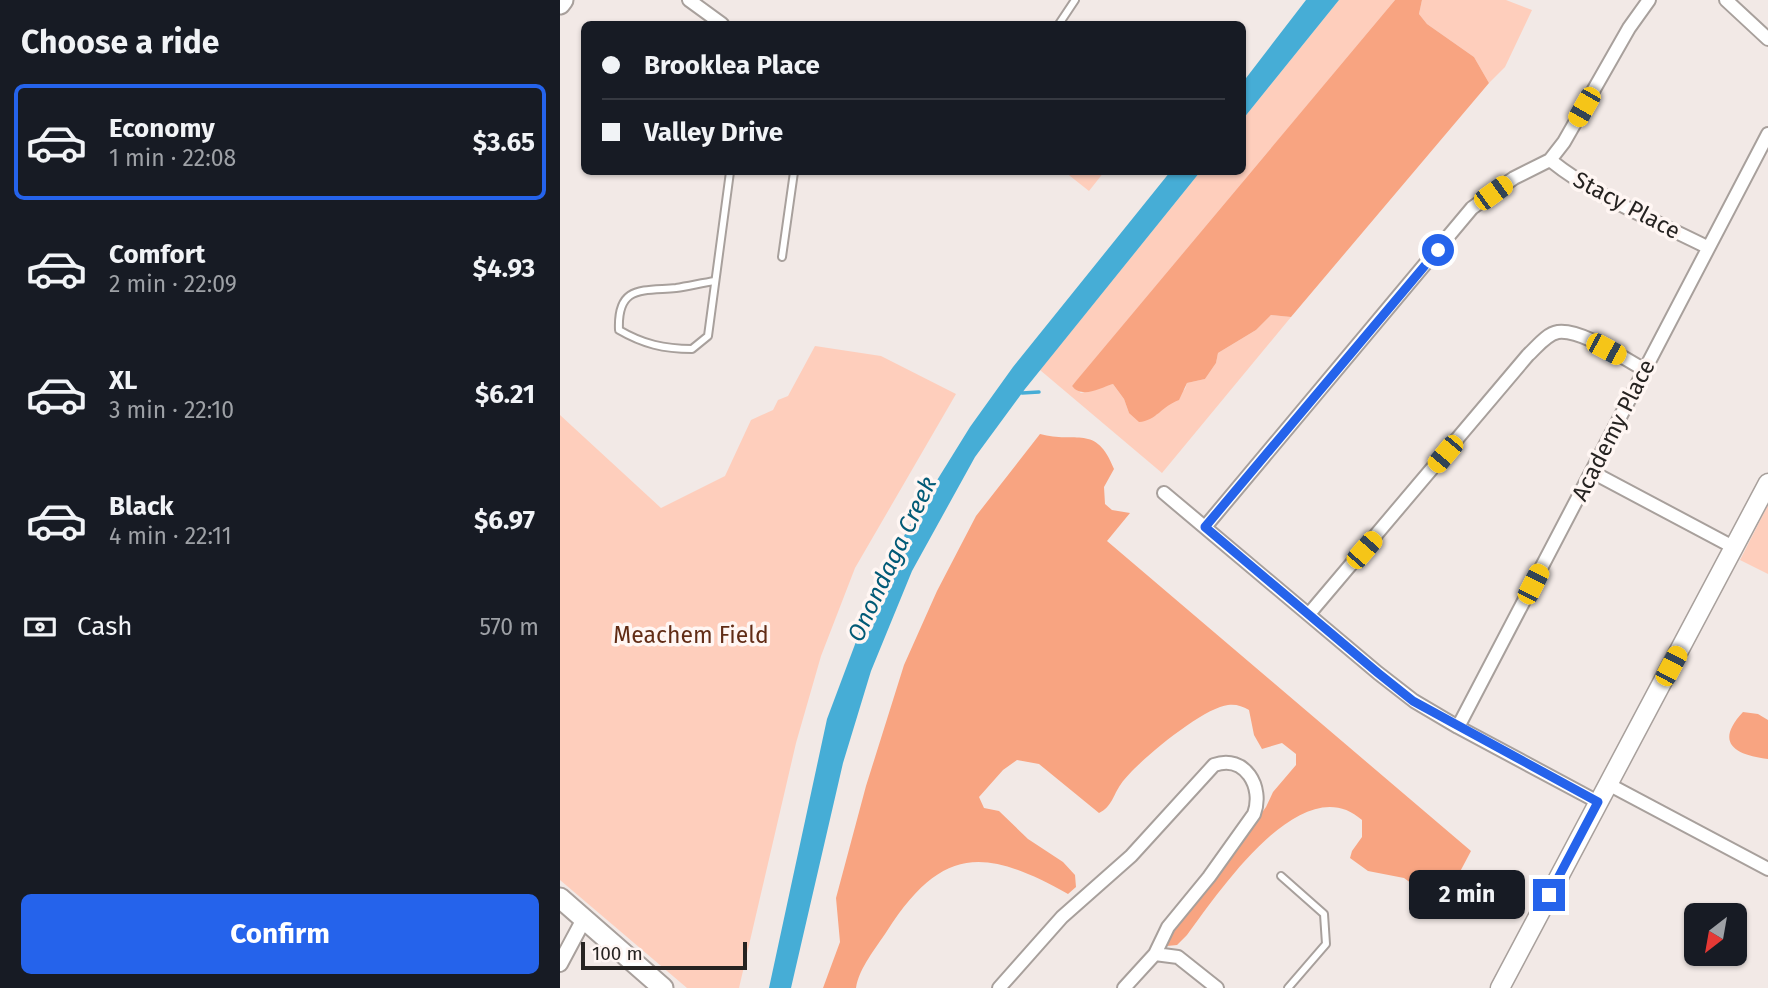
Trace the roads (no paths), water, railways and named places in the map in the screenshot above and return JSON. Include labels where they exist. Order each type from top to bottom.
[{"type":"main road","points":[[1500,988],[1768,483]]},
{"type":"main road","points":[[560,898],[663,988]]},
{"type":"street","points":[[689,0],[718,21]]},
{"type":"street","points":[[1205,527],[1472,208],[1514,178],[1550,160],[1564,142],[1629,28],[1649,0]]},
{"type":"street","points":[[1727,0],[1768,39]]},
{"type":"street","name":"Academy Place","points":[[1458,727],[1768,134]]},
{"type":"street","name":"Stacy Place","points":[[1550,160],[1566,173],[1600,192],[1707,247]]},
{"type":"street","points":[[1308,614],[1528,355],[1548,336],[1558,332],[1572,334],[1645,370]]},
{"type":"street","points":[[1592,472],[1735,548]]},
{"type":"street","points":[[1164,493],[1413,701],[1598,802]]},
{"type":"street","points":[[999,988],[1062,917],[1131,856],[1214,765],[1221,762],[1238,766],[1248,773],[1256,786],[1258,802],[1254,814],[1209,877],[1168,927],[1155,954],[1124,988]]},
{"type":"street","points":[[1608,784],[1768,869]]},
{"type":"street","points":[[560,964],[584,919]]},
{"type":"street","points":[[1155,954],[1178,957],[1217,988]]},
{"type":"lane","points":[[1061,21],[1075,0]]},
{"type":"lane","points":[[715,281],[633,293],[624,302],[618,318],[619,330],[653,346],[692,349],[708,336],[730,175]]},
{"type":"lane","points":[[782,257],[794,175]]},
{"type":"lane","points":[[1281,876],[1324,914],[1326,944],[1288,988]]},
{"type":"water","points":[[1306,0],[1339,0],[1246,115],[1246,78]]},
{"type":"water","name":"Onondaga Creek","points":[[1168,175],[1198,175],[1025,389],[975,457],[912,571],[871,671],[843,763],[791,988],[769,988],[827,719],[863,623],[886,570],[913,519],[970,427],[1013,367]]},
{"type":"waterway","points":[[1022,393],[1039,392]]},
{"type":"park label","name":"Meachem Field","points":[[691,635]]}]
